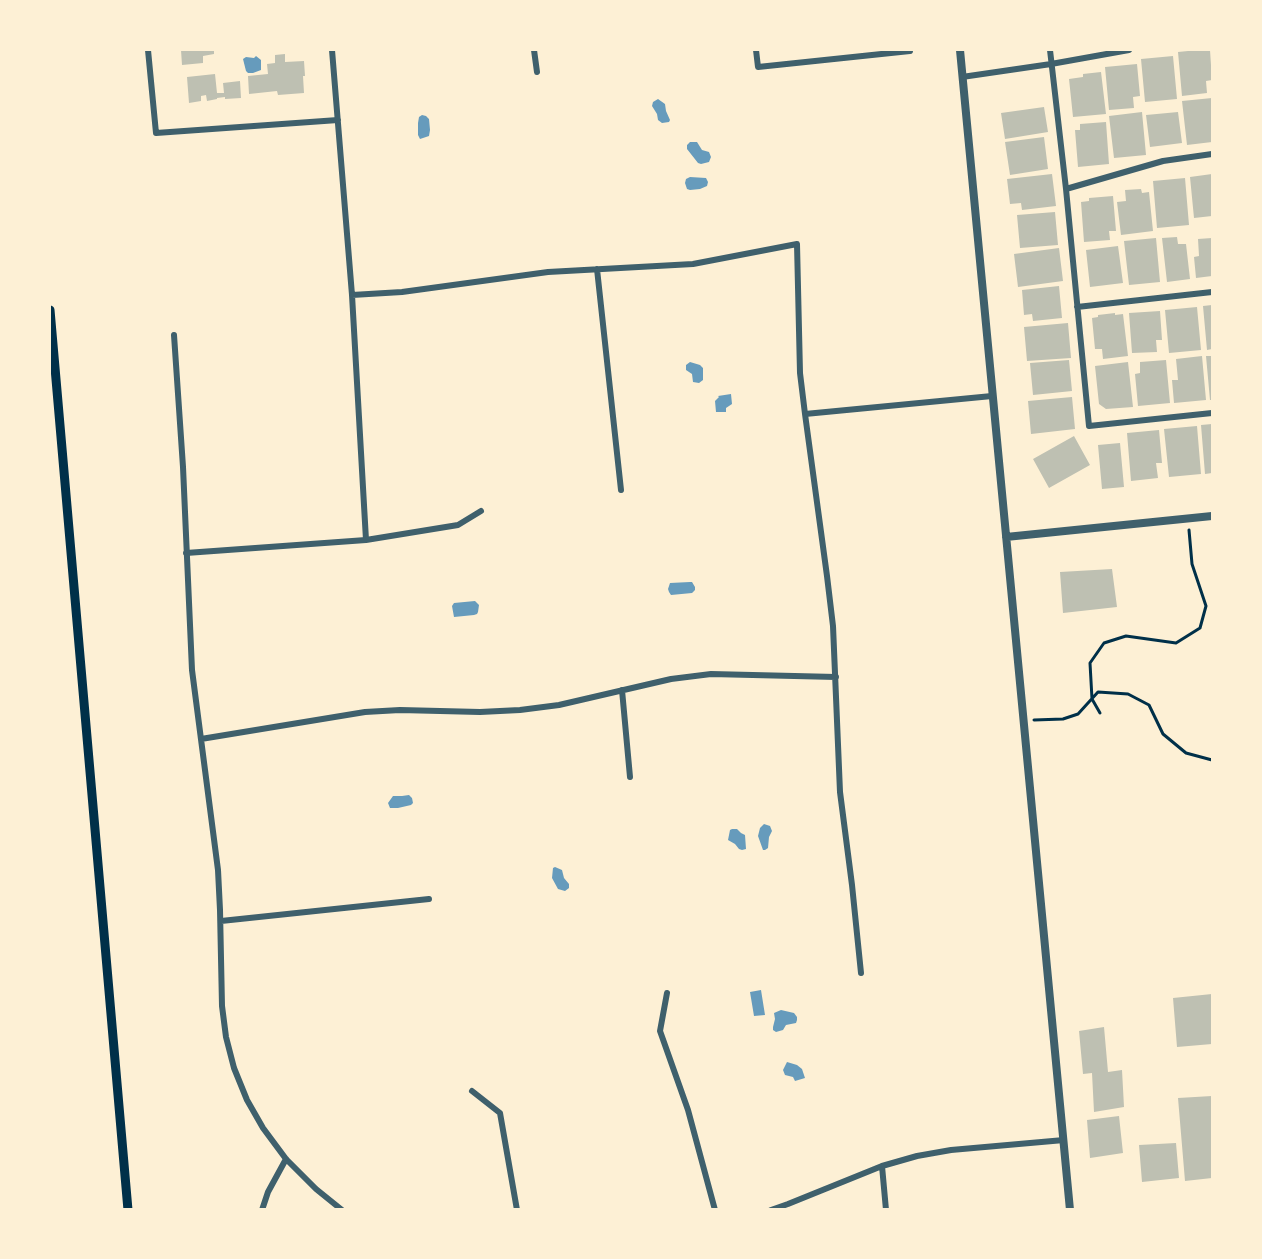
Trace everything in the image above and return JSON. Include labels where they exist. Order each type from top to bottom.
[{"type":"main road","points":[[50,310],[128,1209]]},
{"type":"street","points":[[148,50],[156,133],[338,120]]},
{"type":"street","points":[[332,50],[352,295],[366,540]]},
{"type":"street","points":[[534,50],[537,72]]},
{"type":"street","points":[[756,50],[758,67],[910,51]]},
{"type":"street","points":[[960,50],[1070,1209]]},
{"type":"street","points":[[1050,50],[1089,426],[1212,413]]},
{"type":"street","points":[[962,77],[1129,50]]},
{"type":"street","points":[[1066,189],[1163,161],[1212,154]]},
{"type":"street","points":[[352,295],[402,292],[548,273],[693,264],[797,244],[800,373],[833,626],[840,792],[861,973]]},
{"type":"street","points":[[597,269],[621,490]]},
{"type":"street","points":[[1077,307],[1212,292]]},
{"type":"street","points":[[174,335],[183,467],[192,670],[218,870],[222,1006],[226,1037],[231,1058],[247,1100],[263,1128],[286,1159],[316,1189],[342,1209]]},
{"type":"street","points":[[805,414],[992,396]]},
{"type":"street","points":[[186,554],[366,540],[458,525],[481,511]]},
{"type":"street","points":[[1006,537],[1212,516]]},
{"type":"street","points":[[201,739],[364,712],[520,710],[559,705],[671,679],[711,674],[836,677]]},
{"type":"street","points":[[622,690],[630,777]]},
{"type":"street","points":[[221,921],[429,899]]},
{"type":"street","points":[[667,993],[660,1031],[688,1110],[715,1209]]},
{"type":"street","points":[[472,1091],[500,1113],[517,1209]]},
{"type":"street","points":[[771,1209],[882,1166],[917,1156],[951,1150],[1064,1140]]},
{"type":"street","points":[[262,1209],[268,1192],[286,1159]]},
{"type":"street","points":[[882,1166],[886,1209]]},
{"type":"path","points":[[1100,713],[1092,699],[1090,663],[1104,643],[1126,636],[1176,643],[1200,628],[1206,606],[1192,564],[1188,518]]},
{"type":"path","points":[[1023,721],[1063,719],[1078,714],[1098,692],[1128,694],[1149,705],[1163,734],[1186,753],[1212,760]]},
{"type":"water","points":[[256,56],[261,60],[261,70],[248,73],[243,59]]},
{"type":"water","points":[[658,99],[665,104],[669,122],[662,123],[658,120],[652,106],[653,102]]},
{"type":"water","points":[[422,115],[429,119],[430,130],[429,136],[420,139],[418,123]]},
{"type":"water","points":[[690,142],[697,142],[702,150],[709,152],[711,157],[709,162],[698,163],[687,149]]},
{"type":"water","points":[[706,178],[707,186],[700,189],[687,189],[686,179]]},
{"type":"water","points":[[690,362],[703,368],[703,380],[699,383],[693,382],[692,374],[686,370],[686,365]]},
{"type":"water","points":[[731,394],[732,404],[726,408],[726,412],[716,412],[715,401],[718,396]]},
{"type":"water","points":[[692,582],[695,590],[692,593],[671,595],[669,592],[670,583]]},
{"type":"water","points":[[475,601],[479,605],[477,614],[454,617],[452,606],[454,603]]},
{"type":"water","points":[[409,795],[413,803],[411,805],[390,808],[388,803],[393,796]]},
{"type":"water","points":[[764,824],[770,826],[772,831],[768,848],[763,850],[758,836]]},
{"type":"water","points":[[732,829],[737,829],[745,835],[746,849],[739,849],[728,840]]},
{"type":"water","points":[[555,867],[562,870],[569,884],[569,888],[565,891],[558,889],[552,878]]},
{"type":"water","points":[[761,990],[765,1015],[754,1016],[750,992]]},
{"type":"water","points":[[781,1010],[794,1013],[797,1020],[796,1023],[786,1025],[783,1030],[776,1032],[773,1030],[774,1013]]},
{"type":"water","points":[[787,1062],[802,1069],[805,1078],[795,1081],[793,1077],[785,1075],[783,1070]]},
{"type":"building","points":[[181,50],[214,50],[214,54],[203,56],[203,63],[182,65]]},
{"type":"building","points":[[1210,50],[1212,80],[1206,81],[1207,93],[1182,96],[1178,52]]},
{"type":"building","points":[[285,54],[285,62],[304,61],[304,93],[278,95],[277,91],[249,94],[248,76],[268,74],[267,64],[275,63],[275,55]]},
{"type":"building","points":[[1173,56],[1177,99],[1145,102],[1141,59]]},
{"type":"building","points":[[1137,64],[1140,96],[1133,97],[1134,108],[1109,110],[1105,67]]},
{"type":"building","points":[[1101,72],[1106,114],[1073,117],[1069,79],[1083,77],[1083,74]]},
{"type":"building","points":[[215,74],[217,93],[224,93],[223,83],[240,81],[241,98],[225,99],[225,97],[207,101],[206,95],[201,96],[201,101],[189,103],[187,77]]},
{"type":"building","points":[[1212,98],[1212,142],[1187,145],[1182,101]]},
{"type":"building","points":[[1044,107],[1048,132],[1005,139],[1001,113]]},
{"type":"building","points":[[1142,112],[1146,155],[1114,158],[1109,116]]},
{"type":"building","points":[[1178,112],[1182,143],[1150,147],[1146,115]]},
{"type":"building","points":[[1106,122],[1109,164],[1078,167],[1075,130],[1080,130],[1080,124]]},
{"type":"building","points":[[1044,137],[1048,169],[1010,175],[1005,142]]},
{"type":"building","points":[[1052,174],[1056,206],[1022,210],[1021,203],[1010,204],[1007,179]]},
{"type":"building","points":[[1212,174],[1212,216],[1194,218],[1190,177]]},
{"type":"building","points":[[1185,178],[1189,225],[1157,228],[1153,181]]},
{"type":"building","points":[[1141,189],[1142,193],[1149,192],[1153,231],[1121,235],[1117,202],[1126,201],[1125,190]]},
{"type":"building","points":[[1113,196],[1116,231],[1109,231],[1110,240],[1084,242],[1081,202],[1089,201],[1089,198]]},
{"type":"building","points":[[1055,212],[1058,245],[1020,248],[1017,215]]},
{"type":"building","points":[[1177,237],[1178,244],[1186,244],[1190,279],[1167,282],[1162,238]]},
{"type":"building","points":[[1156,238],[1160,282],[1129,285],[1124,241]]},
{"type":"building","points":[[1212,238],[1212,276],[1196,278],[1194,257],[1199,256],[1198,239]]},
{"type":"building","points":[[1118,246],[1123,283],[1090,287],[1086,250]]},
{"type":"building","points":[[1059,248],[1063,281],[1018,287],[1014,254]]},
{"type":"building","points":[[1059,286],[1062,318],[1033,321],[1032,314],[1024,315],[1022,290]]},
{"type":"building","points":[[1212,305],[1212,349],[1207,350],[1203,306]]},
{"type":"building","points":[[1197,307],[1201,350],[1169,353],[1165,310]]},
{"type":"building","points":[[1160,311],[1162,340],[1156,340],[1157,352],[1132,353],[1129,313]]},
{"type":"building","points":[[1115,313],[1115,315],[1123,314],[1128,356],[1103,359],[1102,349],[1095,349],[1092,318]]},
{"type":"building","points":[[1068,323],[1071,358],[1027,361],[1024,327]]},
{"type":"building","points":[[1202,356],[1206,400],[1174,403],[1172,380],[1178,380],[1176,359]]},
{"type":"building","points":[[1206,356],[1212,356],[1212,400],[1210,400]]},
{"type":"building","points":[[1069,360],[1072,391],[1033,395],[1030,363]]},
{"type":"building","points":[[1166,360],[1170,403],[1138,406],[1135,374],[1140,373],[1140,362]]},
{"type":"building","points":[[1128,362],[1133,407],[1106,409],[1099,404],[1095,366]]},
{"type":"building","points":[[1072,397],[1075,429],[1031,434],[1028,401]]},
{"type":"building","points":[[1212,424],[1212,473],[1205,474],[1201,425]]},
{"type":"building","points":[[1197,426],[1201,474],[1169,477],[1164,429]]},
{"type":"building","points":[[1159,430],[1162,463],[1156,463],[1158,478],[1131,481],[1127,433]]},
{"type":"building","points":[[1074,436],[1090,465],[1049,488],[1033,459]]},
{"type":"building","points":[[1120,443],[1124,487],[1102,489],[1098,445]]},
{"type":"building","points":[[1112,569],[1117,607],[1063,613],[1060,572]]},
{"type":"building","points":[[1212,994],[1212,1044],[1177,1047],[1173,998]]},
{"type":"building","points":[[1104,1027],[1108,1072],[1122,1070],[1124,1107],[1094,1112],[1092,1073],[1083,1074],[1079,1031]]},
{"type":"building","points":[[1212,1096],[1212,1178],[1185,1181],[1178,1098]]},
{"type":"building","points":[[1119,1116],[1123,1153],[1090,1158],[1087,1120]]},
{"type":"building","points":[[1176,1143],[1179,1178],[1142,1182],[1139,1145]]}]
